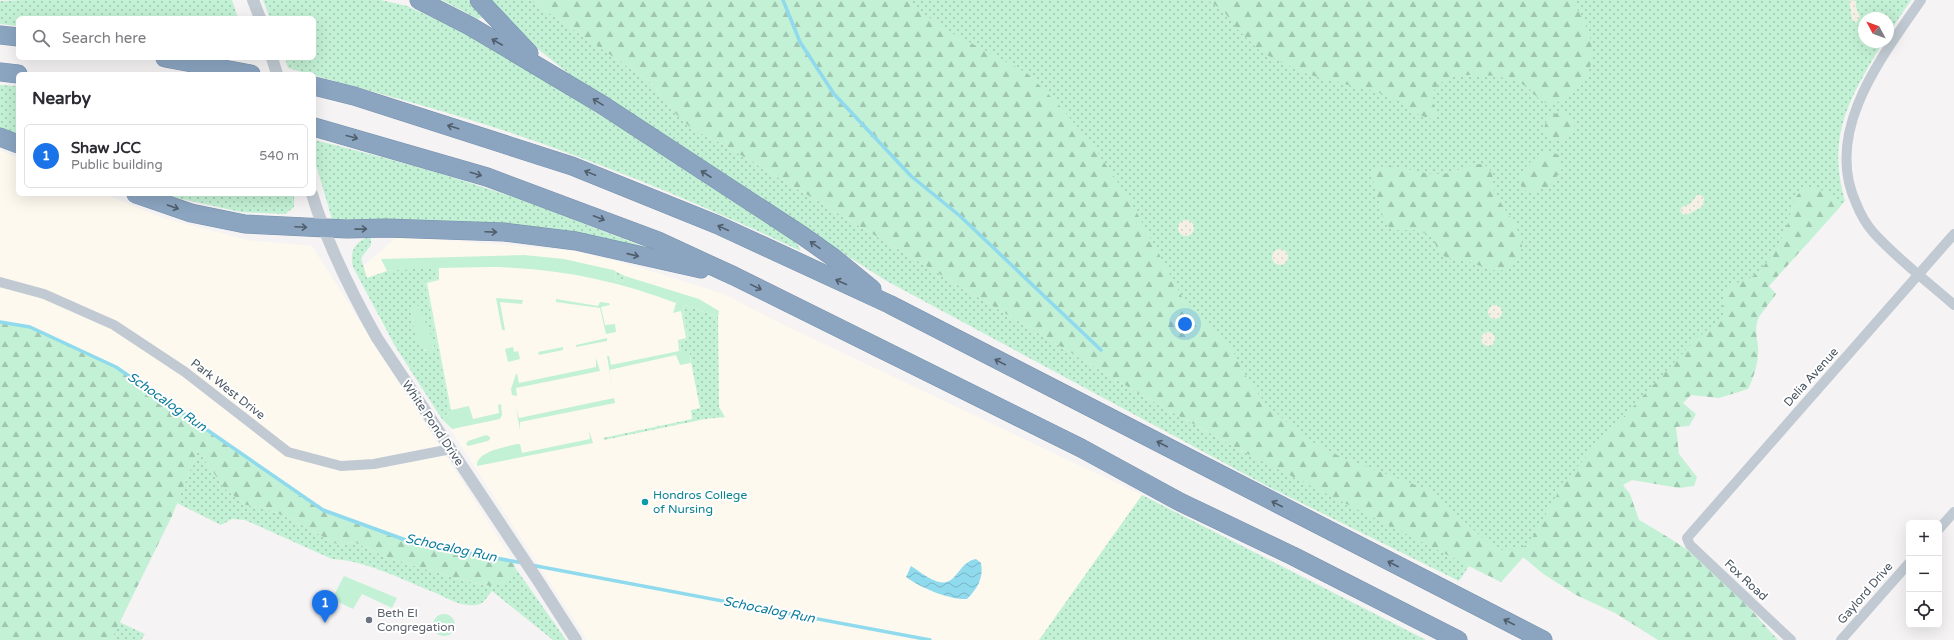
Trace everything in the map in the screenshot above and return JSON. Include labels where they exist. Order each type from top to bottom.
[{"type":"highway","points":[[419,0],[470,26],[601,104],[803,236],[834,258],[889,304]]},
{"type":"highway","points":[[479,0],[543,69]]},
{"type":"highway","points":[[0,35],[16,36]]},
{"type":"highway","points":[[176,60],[240,72]]},
{"type":"highway","points":[[0,72],[16,74]]},
{"type":"highway","points":[[316,87],[369,101],[572,166],[718,225],[889,304],[1543,640]]},
{"type":"highway","points":[[316,128],[487,177],[616,224],[734,276],[1081,448],[1180,502],[1293,556],[1458,640]]},
{"type":"highway","points":[[0,137],[16,143]]},
{"type":"highway","points":[[142,196],[191,213],[216,219],[271,226],[504,232],[550,237],[576,241],[655,260],[734,276]]},
{"type":"street","points":[[253,0],[260,16]]},
{"type":"street","points":[[1921,0],[1885,53],[1862,95],[1848,131],[1846,147],[1847,176],[1852,195],[1860,213],[1873,231],[1918,274],[1954,305]]},
{"type":"street","points":[[272,60],[276,72]]},
{"type":"street","name":"White Pond Drive","points":[[313,196],[322,228],[367,321],[450,449],[530,567],[576,640]]},
{"type":"street","name":"Delia Avenue","points":[[1687,538],[1954,234]]},
{"type":"street","name":"Park West Drive","points":[[0,282],[44,294],[114,325],[185,372],[288,452],[341,466],[374,464],[450,449]]},
{"type":"street","points":[[1942,526],[1954,512]]},
{"type":"street","name":"Fox Road","points":[[1687,538],[1690,545],[1791,640]]},
{"type":"street","name":"Gaylord Drive","points":[[1841,640],[1906,566]]},
{"type":"shaded area","points":[[0,150],[16,157],[16,196],[109,196],[163,218],[248,240],[312,246],[513,561],[414,543],[323,510],[116,367],[30,327],[0,322]]},
{"type":"shaded area","points":[[398,236],[576,251],[635,266],[724,294],[780,323],[1142,495],[1039,640],[587,640],[380,321],[363,266]]},
{"type":"green space","points":[[232,0],[237,16],[16,16],[16,26],[0,24],[0,1]]},
{"type":"green space","points":[[263,0],[381,0],[407,6],[482,41],[613,123],[796,242],[801,251],[649,184],[532,140],[442,111],[316,76],[316,72],[303,72],[288,68],[286,60],[316,60],[316,16],[269,16]]},
{"type":"green space","points":[[442,0],[468,0],[483,17],[478,19]]},
{"type":"green space","points":[[487,0],[530,0],[650,82],[676,114],[692,129],[719,142],[1145,397],[1240,450],[1351,505],[874,0],[1911,0],[1894,25],[1894,12],[1858,12],[1858,48],[1879,48],[1860,81],[1844,117],[1838,156],[1840,177],[1845,201],[1501,582],[1469,566],[1459,581],[1267,486],[885,280],[652,131],[569,74],[522,36]]},
{"type":"green space","points":[[530,0],[910,0],[918,10],[952,33],[1027,73],[1058,104],[1091,143],[1130,200],[1182,297],[1201,319],[1224,339],[1235,355],[1249,382],[1268,406],[1307,439],[1341,457],[1429,490],[1498,550],[1514,549],[1525,546],[1532,538],[1561,488],[1578,466],[1695,340],[1724,316],[1723,300],[1728,288],[1753,276],[1764,266],[1785,231],[1792,205],[1796,197],[1807,188],[1820,189],[1831,196],[1840,207],[1769,286],[1776,294],[1757,321],[1758,358],[1748,389],[1719,398],[1691,395],[1683,403],[1696,414],[1689,426],[1676,427],[1679,454],[1697,477],[1694,486],[1679,488],[1632,480],[1623,485],[1630,494],[1639,520],[1673,540],[1706,564],[1734,591],[1778,640],[1658,640],[1615,613],[1576,595],[1542,573],[1523,557],[1501,582],[1240,450],[1145,397],[719,142],[692,129],[676,114],[650,82]]},
{"type":"green space","points":[[1207,0],[1570,0],[1578,10],[1589,33],[1592,46],[1592,58],[1584,81],[1575,92],[1554,104],[1549,104],[1540,100],[1522,84],[1505,78],[1472,75],[1461,76],[1444,81],[1439,84],[1431,97],[1436,109],[1436,114],[1431,119],[1417,114],[1399,101],[1377,92],[1301,72],[1261,52],[1236,28],[1223,10]]},
{"type":"green space","points":[[0,85],[16,86],[16,137],[0,130]]},
{"type":"green space","points":[[1560,112],[1565,113],[1574,123],[1573,132],[1566,138],[1553,141],[1545,134],[1545,126],[1549,117]]},
{"type":"green space","points":[[316,140],[462,180],[546,209],[652,250],[375,221],[332,219],[316,165]]},
{"type":"green space","points":[[1549,151],[1559,155],[1562,169],[1550,186],[1530,193],[1523,187],[1520,181],[1520,175],[1529,163]]},
{"type":"green space","points":[[1482,164],[1490,170],[1497,197],[1514,223],[1521,239],[1521,253],[1512,266],[1506,269],[1493,270],[1466,261],[1448,258],[1442,255],[1439,251],[1432,236],[1417,230],[1397,230],[1389,227],[1384,221],[1372,176],[1373,170],[1376,168],[1391,167],[1425,173],[1445,174],[1471,165]]},
{"type":"green space","points":[[168,196],[294,196],[294,207],[285,214],[241,212]]},
{"type":"green space","points":[[366,238],[371,238],[371,245],[361,258],[367,278],[387,271],[437,266],[438,279],[425,282],[437,343],[434,343],[411,310],[417,336],[425,351],[433,349],[434,345],[438,345],[450,411],[442,419],[395,346],[353,267],[352,253],[355,246]]},
{"type":"green space","points":[[524,255],[564,259],[613,270],[616,274],[615,280],[623,282],[625,276],[699,299],[719,311],[718,317],[685,305],[683,310],[688,339],[680,341],[681,353],[689,351],[691,363],[680,365],[676,355],[609,370],[607,356],[609,356],[611,365],[679,351],[678,340],[686,338],[681,311],[673,313],[676,303],[617,284],[556,272],[506,267],[439,268],[439,280],[427,283],[451,410],[469,406],[473,419],[499,413],[498,405],[501,404],[502,415],[500,419],[452,429],[442,419],[450,411],[438,345],[434,345],[432,351],[429,352],[424,349],[416,334],[411,310],[414,305],[419,306],[434,343],[437,343],[425,282],[438,279],[437,267],[387,271],[381,259]]},
{"type":"green space","points":[[613,270],[625,276],[623,282],[615,280],[616,274]]},
{"type":"green space","points":[[496,298],[523,300],[522,304],[500,302],[505,330],[502,330]]},
{"type":"green space","points":[[556,299],[598,306],[600,302],[609,303],[610,305],[601,307],[605,325],[615,324],[616,332],[606,334],[600,308],[556,302]]},
{"type":"green space","points":[[685,305],[718,317],[719,407],[725,417],[705,419],[604,440],[603,438],[692,419],[691,410],[700,408],[689,352],[681,353],[680,341],[688,339],[683,310]]},
{"type":"green space","points":[[0,322],[30,327],[116,367],[323,510],[414,543],[513,561],[516,571],[509,582],[490,586],[465,581],[388,558],[354,542],[340,546],[291,519],[262,507],[246,505],[224,488],[198,450],[172,516],[111,640],[0,640]]},
{"type":"green space","points":[[607,338],[607,341],[576,347],[576,345]]},
{"type":"green space","points":[[513,347],[514,352],[518,351],[520,359],[508,362],[505,349]]},
{"type":"green space","points":[[563,347],[563,350],[539,355],[538,352]]},
{"type":"green space","points":[[596,358],[600,371],[516,388],[517,396],[512,395],[511,389],[516,374],[519,383],[596,367]]},
{"type":"green space","points":[[613,392],[615,403],[520,422],[520,430],[516,408],[519,418],[614,398]]},
{"type":"green space","points":[[589,430],[593,443],[477,466],[481,457],[492,450],[520,444],[522,453],[590,439]]},
{"type":"green space","points":[[486,435],[490,437],[488,441],[468,446],[466,444],[468,441]]},
{"type":"green space","points":[[198,450],[224,488],[246,505],[262,507],[291,519],[340,546],[354,542],[388,558],[465,581],[490,586],[516,571],[514,566],[566,640],[553,640],[492,591],[480,604],[460,604],[437,593],[369,566],[344,560],[332,559],[245,520],[232,519],[221,525],[177,503]]},
{"type":"green space","points":[[1142,495],[1426,640],[1039,640]]},
{"type":"green space","points":[[344,576],[397,598],[392,608],[362,594],[353,609],[334,600],[333,597]]},
{"type":"green space","points":[[440,614],[448,614],[455,621],[455,629],[448,636],[440,636],[433,629],[433,621]]},
{"type":"green space","points":[[119,622],[145,634],[141,640],[111,640]]},
{"type":"sand","points":[[1849,0],[1856,1],[1858,12],[1858,20],[1856,23],[1852,20]]},
{"type":"sand","points":[[1697,195],[1701,195],[1704,198],[1703,206],[1687,215],[1682,214],[1680,210],[1682,207],[1690,204]]},
{"type":"sand","points":[[1183,220],[1189,220],[1194,225],[1192,234],[1189,236],[1183,236],[1178,231],[1178,225]]},
{"type":"sand","points":[[1280,249],[1286,251],[1288,257],[1286,263],[1280,265],[1274,263],[1272,257],[1274,251]]},
{"type":"sand","points":[[1492,305],[1498,305],[1502,309],[1502,315],[1498,319],[1492,319],[1488,315],[1488,309]]},
{"type":"sand","points":[[1488,332],[1493,334],[1495,339],[1493,344],[1488,346],[1483,344],[1481,339],[1483,334]]},
{"type":"water","points":[[976,559],[981,563],[981,578],[977,587],[967,599],[952,598],[935,592],[906,577],[911,566],[933,580],[943,582],[948,581],[970,561]]},
{"type":"waterway","points":[[783,0],[800,42],[834,94],[911,176],[960,216],[1101,350]]},
{"type":"waterway","name":"Schocalog Run","points":[[0,322],[30,327],[116,367],[323,510],[414,543],[523,563]]},
{"type":"waterway","name":"Schocalog Run","points":[[531,565],[930,640]]},
{"type":"place","name":"Hondros College of Nursing","points":[[645,502]]},
{"type":"place","name":"Beth El Congregation","points":[[369,620]]},
{"type":"place","name":"Shaw JCC","points":[[325,623]]}]
